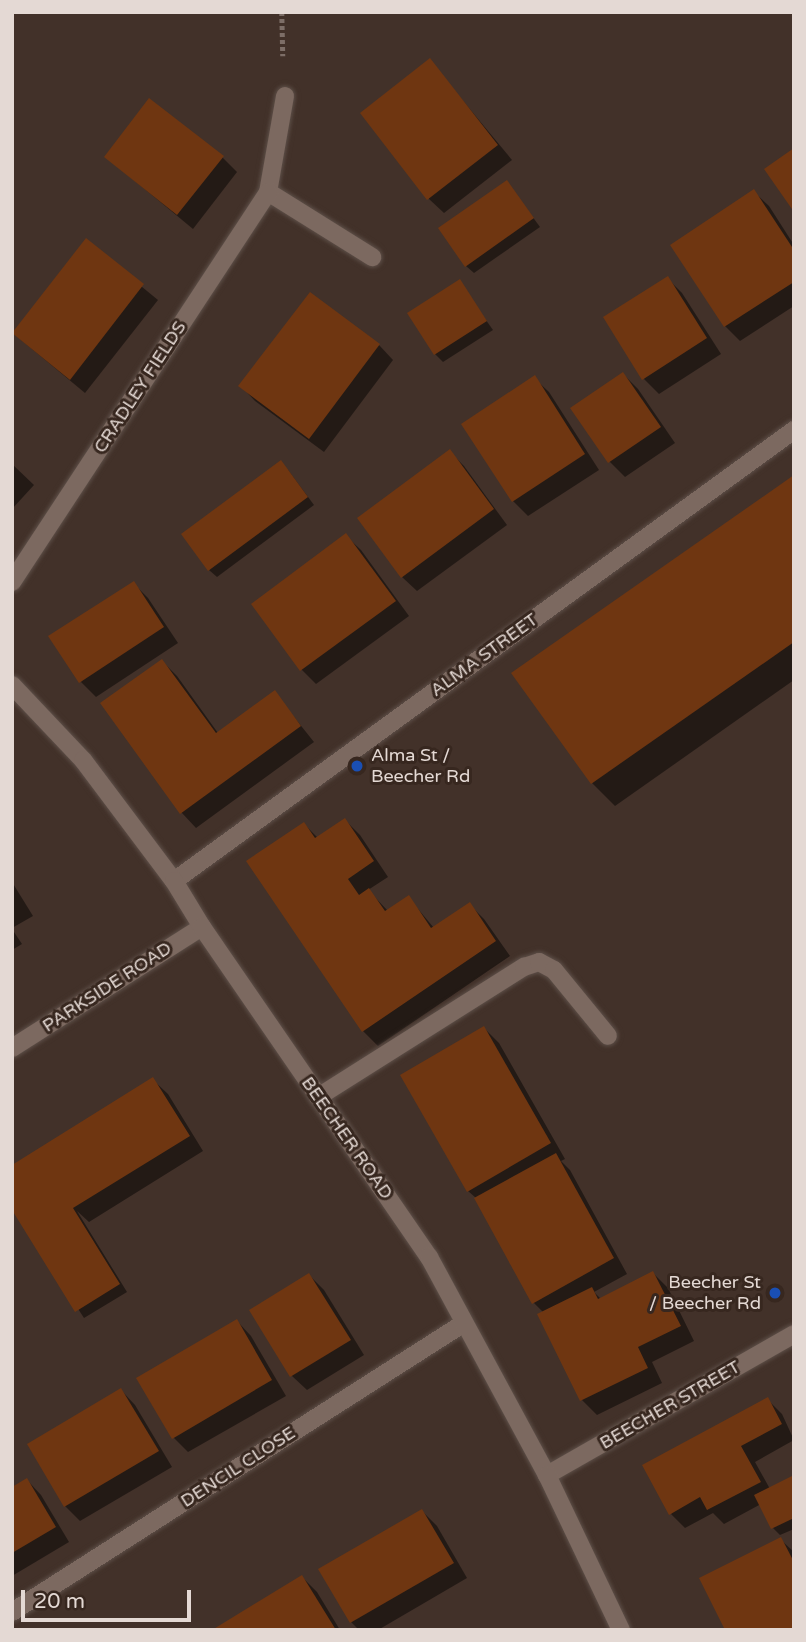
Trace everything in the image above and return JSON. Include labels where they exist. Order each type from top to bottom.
[{"type":"street","name":"CRADLEY FIELDS","points":[[12,582],[268,192],[285,96]]},
{"type":"street","points":[[268,192],[372,257]]},
{"type":"street","name":"ALMA STREET","points":[[174,881],[794,430]]},
{"type":"street","name":"BEECHER ROAD","points":[[12,685],[83,760],[174,881],[202,927],[429,1258],[547,1475],[621,1630]]},
{"type":"street","name":"PARKSIDE ROAD","points":[[12,1048],[202,927]]},
{"type":"street","points":[[318,1097],[524,967],[539,962],[554,970],[608,1036]]},
{"type":"street","name":"DENCIL CLOSE","points":[[12,1612],[464,1322]]},
{"type":"street","name":"BEECHER STREET","points":[[547,1475],[794,1334]]},
{"type":"building","points":[[430,58],[498,145],[427,200],[360,113]]},
{"type":"building","points":[[149,98],[224,156],[177,215],[104,157]]},
{"type":"building","points":[[794,148],[794,212],[764,169]]},
{"type":"building","points":[[507,180],[534,218],[465,267],[438,228]]},
{"type":"building","points":[[754,189],[794,250],[794,282],[724,327],[670,245]]},
{"type":"building","points":[[86,238],[144,284],[70,380],[12,333]]},
{"type":"building","points":[[668,276],[707,338],[642,380],[603,317]]},
{"type":"building","points":[[460,279],[487,321],[434,355],[407,313]]},
{"type":"building","points":[[310,292],[380,344],[309,439],[238,386]]},
{"type":"building","points":[[623,372],[661,427],[608,463],[570,408]]},
{"type":"building","points":[[535,375],[585,454],[512,502],[461,424]]},
{"type":"building","points":[[450,449],[494,509],[401,578],[357,518]]},
{"type":"building","points":[[281,460],[308,497],[208,571],[181,534]]},
{"type":"building","points":[[794,475],[794,642],[591,784],[511,673]]},
{"type":"building","points":[[346,533],[396,601],[300,671],[251,604]]},
{"type":"building","points":[[134,581],[164,627],[79,683],[48,636]]},
{"type":"building","points":[[162,659],[216,733],[275,690],[301,726],[180,814],[100,703]]},
{"type":"building","points":[[345,818],[374,861],[348,879],[359,895],[369,888],[385,911],[409,895],[431,928],[470,902],[496,941],[362,1032],[246,861],[304,822],[315,838]]},
{"type":"building","points":[[484,1026],[551,1143],[467,1192],[400,1075]]},
{"type":"building","points":[[153,1077],[190,1136],[73,1208],[120,1284],[75,1312],[12,1210],[12,1165]]},
{"type":"building","points":[[556,1153],[614,1258],[532,1304],[474,1198]]},
{"type":"building","points":[[653,1271],[681,1326],[638,1347],[648,1368],[580,1401],[537,1314],[592,1287],[598,1299]]},
{"type":"building","points":[[309,1273],[351,1340],[290,1377],[249,1310]]},
{"type":"building","points":[[237,1319],[272,1380],[172,1439],[136,1378]]},
{"type":"building","points":[[121,1388],[159,1451],[64,1507],[27,1444]]},
{"type":"building","points":[[768,1397],[782,1424],[741,1446],[761,1482],[707,1510],[700,1497],[669,1515],[642,1465]]},
{"type":"building","points":[[794,1475],[794,1518],[771,1529],[754,1495]]},
{"type":"building","points":[[27,1478],[56,1527],[12,1553],[12,1487]]},
{"type":"building","points":[[422,1509],[454,1563],[350,1623],[318,1569]]},
{"type":"building","points":[[781,1537],[794,1562],[794,1630],[725,1630],[699,1578]]},
{"type":"building","points":[[302,1575],[336,1630],[212,1630]]},
{"type":"place","name":"Alma St / Beecher Rd","points":[[357,766]]},
{"type":"place","name":"Beecher St / Beecher Rd","points":[[775,1293]]}]
